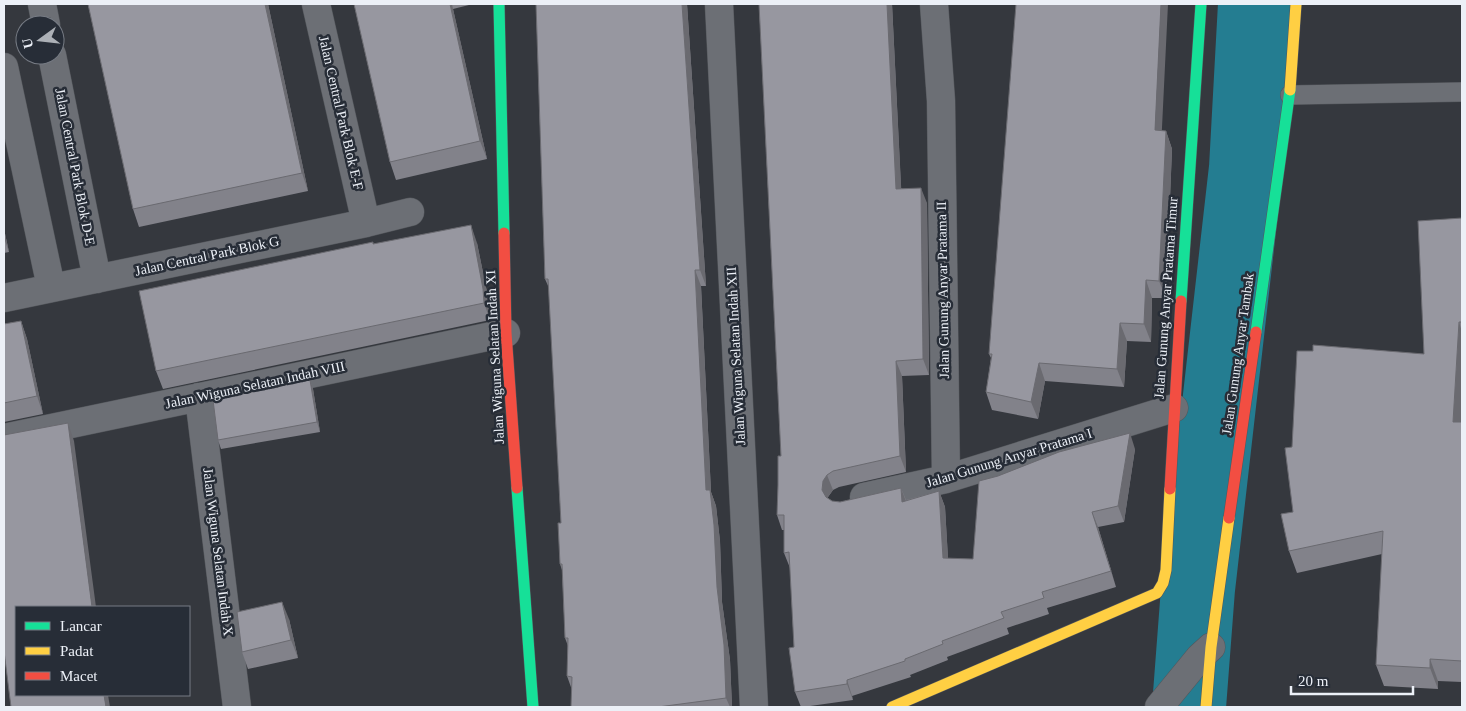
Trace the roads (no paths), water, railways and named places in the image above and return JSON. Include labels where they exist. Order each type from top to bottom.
[{"type":"street","name":"Jalan Central Park Blok E-F","points":[[316,4],[366,223]]},
{"type":"street","name":"Jalan Wiguna Selatan Indah XI","points":[[499,4],[506,333],[533,707]]},
{"type":"street","name":"Jalan Wiguna Selatan Indah XII","points":[[718,4],[754,707]]},
{"type":"street","name":"Jalan Gunung Anyar Pratama II","points":[[934,4],[941,101],[946,479]]},
{"type":"street","name":"Jalan Gunung Anyar Pratama II","points":[[941,101],[951,4]]},
{"type":"street","name":"Jalan Gunung Anyar Pratama Timur","points":[[892,707],[1157,593],[1163,583],[1166,570],[1174,408],[1201,4]]},
{"type":"street","name":"Jalan Gunung Anyar Tambak","points":[[1206,707],[1205,652],[1290,95],[1296,4]]},
{"type":"street","name":"Jalan Central Park Blok D-E","points":[[54,65],[97,279]]},
{"type":"street","points":[[4,68],[51,287]]},
{"type":"street","name":"Jalan Central Park Blok G","points":[[4,298],[366,223],[410,212]]},
{"type":"street","name":"Jalan Wiguna Selatan Indah VIII","points":[[4,438],[506,333]]},
{"type":"street","name":"Jalan Wiguna Selatan Indah X","points":[[199,397],[237,707]]},
{"type":"street","name":"Jalan Gunung Anyar Pratama I","points":[[843,502],[946,479],[1174,408]]},
{"type":"street","points":[[1159,707],[1205,652]]},
{"type":"lane","points":[[1290,95],[1462,92]]},
{"type":"waterway","points":[[1189,707],[1198,589],[1246,168],[1255,4]]}]
